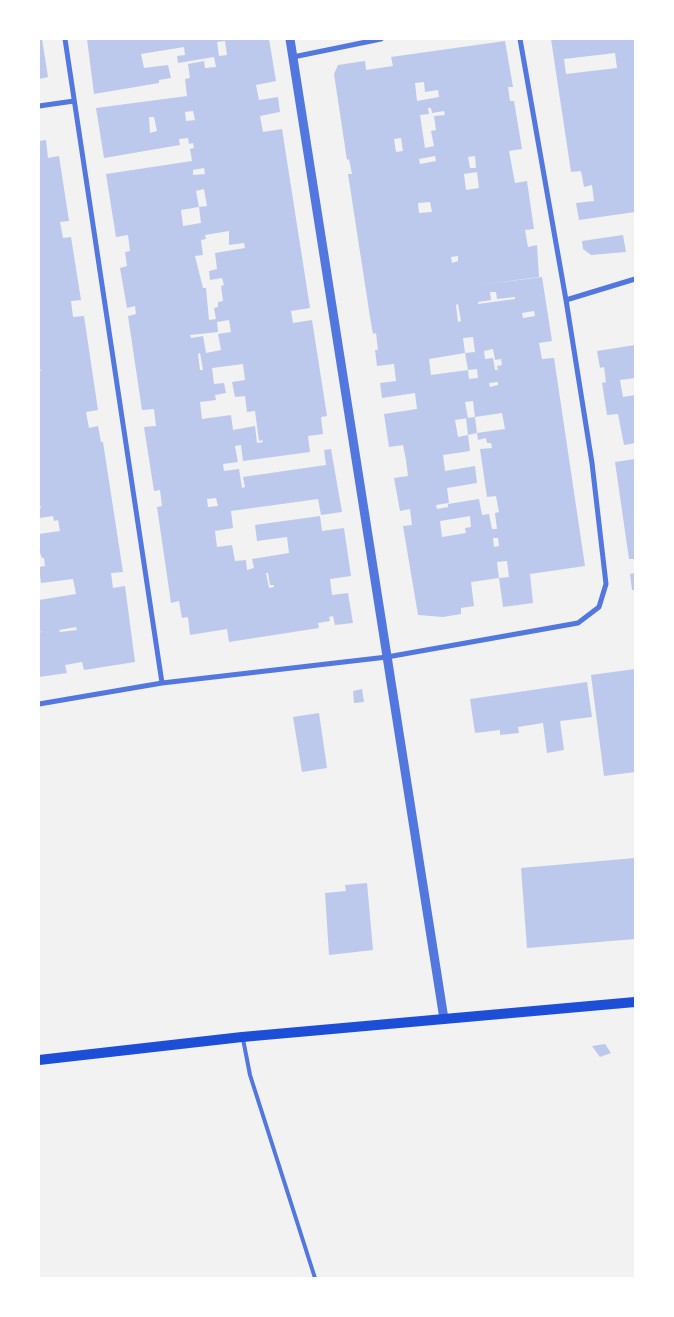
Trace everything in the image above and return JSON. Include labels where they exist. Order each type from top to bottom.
[{"type":"main road","points":[[39,1060],[242,1036],[635,1002]]},
{"type":"street","points":[[65,39],[162,683]]},
{"type":"street","points":[[290,39],[444,1019]]},
{"type":"street","points":[[293,57],[381,39]]},
{"type":"street","points":[[39,704],[162,683],[386,657],[578,623],[596,612],[602,601],[606,584],[592,463],[566,300],[520,39]]},
{"type":"street","points":[[39,106],[74,101]]},
{"type":"street","points":[[566,300],[635,279]]},
{"type":"lane","points":[[242,1036],[250,1075],[315,1278]]},
{"type":"building","points":[[39,39],[42,39],[48,77],[39,79]]},
{"type":"building","points":[[87,39],[269,39],[276,81],[256,85],[259,100],[278,97],[280,112],[260,116],[263,132],[282,129],[310,308],[291,311],[293,323],[312,320],[327,416],[321,417],[323,434],[308,436],[310,452],[243,461],[241,445],[235,446],[238,462],[223,464],[224,471],[239,469],[242,488],[245,487],[243,477],[326,465],[324,450],[331,449],[342,512],[321,515],[318,499],[231,511],[233,528],[215,531],[217,547],[232,545],[235,561],[246,560],[247,570],[254,568],[252,559],[289,553],[287,537],[257,541],[255,525],[320,516],[322,531],[344,528],[351,576],[330,579],[332,595],[348,593],[353,623],[335,625],[333,616],[329,617],[330,621],[318,623],[319,628],[229,642],[227,629],[190,635],[188,617],[182,618],[179,601],[171,603],[157,507],[162,506],[160,490],[154,491],[144,427],[156,426],[154,409],[142,410],[128,316],[136,314],[135,306],[127,308],[120,268],[127,266],[125,252],[130,251],[128,235],[116,237],[106,174],[192,161],[190,149],[194,148],[193,143],[189,144],[188,138],[179,139],[180,145],[104,158],[96,108],[187,96],[185,79],[190,78],[188,64],[204,61],[205,68],[216,67],[214,57],[178,63],[177,56],[185,55],[184,47],[141,54],[144,68],[168,65],[171,78],[159,80],[159,83],[94,94]],"holes":[[[225,41],[227,55],[219,56],[217,42]],[[193,111],[195,120],[186,121],[185,112]],[[149,117],[154,117],[157,131],[150,133]],[[204,168],[205,174],[193,175],[193,170]],[[204,189],[207,206],[199,207],[196,191]],[[199,207],[201,223],[183,226],[181,210]],[[229,231],[229,245],[244,243],[245,248],[215,253],[217,269],[209,271],[210,280],[222,278],[224,285],[221,286],[223,301],[218,302],[218,307],[214,308],[216,319],[209,320],[206,288],[203,288],[195,256],[203,255],[201,240],[206,239],[205,235]],[[229,320],[231,332],[218,334],[221,350],[206,353],[203,336],[191,338],[190,335],[218,332],[217,322]],[[200,353],[203,370],[200,370],[198,354]],[[243,364],[245,380],[232,382],[235,397],[245,396],[247,412],[255,411],[259,441],[262,440],[263,442],[257,443],[255,426],[233,430],[231,415],[202,419],[200,402],[216,400],[215,395],[226,393],[224,383],[214,384],[212,368]],[[216,498],[218,506],[208,507],[207,499]],[[266,573],[268,573],[270,585],[274,585],[274,587],[269,588]]]},
{"type":"building","points":[[551,39],[635,39],[635,212],[579,220],[576,203],[594,201],[592,185],[584,187],[581,171],[571,172]],"holes":[[[615,53],[617,68],[566,74],[564,59]]]},
{"type":"building","points":[[505,41],[513,87],[508,87],[510,101],[514,101],[522,149],[509,151],[515,183],[527,181],[534,229],[525,230],[528,247],[537,245],[539,277],[479,285],[542,277],[552,341],[539,343],[542,359],[554,358],[585,566],[530,574],[533,603],[503,607],[499,578],[471,582],[474,606],[461,608],[461,614],[443,617],[418,615],[403,526],[412,525],[410,509],[400,511],[394,478],[408,476],[406,460],[403,445],[389,447],[384,414],[417,409],[415,393],[382,398],[380,383],[396,381],[394,364],[377,366],[375,350],[378,350],[376,333],[373,334],[370,317],[348,174],[352,174],[349,159],[347,160],[334,74],[338,65],[365,61],[366,70],[393,66],[391,57]],"holes":[[[424,82],[425,92],[438,90],[439,97],[417,101],[415,83]],[[428,108],[431,108],[432,113],[444,111],[445,115],[434,116],[436,130],[431,131],[434,146],[425,148],[420,115],[429,114]],[[401,138],[403,151],[396,152],[394,139]],[[435,156],[436,161],[420,164],[419,159]],[[475,156],[476,168],[470,168],[468,157]],[[477,172],[479,188],[466,190],[464,174]],[[430,202],[432,212],[419,213],[418,203]],[[458,256],[458,261],[452,263],[451,257]],[[490,292],[496,292],[497,299],[515,297],[515,299],[478,304],[478,302],[491,300]],[[458,304],[461,321],[458,322],[456,305]],[[534,311],[535,316],[523,318],[522,313]],[[473,337],[475,352],[465,353],[463,338]],[[493,349],[495,360],[501,359],[502,365],[497,366],[498,370],[495,370],[493,358],[485,359],[484,351]],[[465,353],[468,370],[431,375],[429,359]],[[477,369],[478,378],[469,379],[468,370]],[[498,382],[498,385],[490,387],[489,383]],[[473,401],[475,417],[502,413],[505,429],[477,433],[478,440],[486,438],[487,443],[491,443],[492,448],[480,449],[487,497],[496,496],[499,512],[495,513],[497,529],[492,529],[489,514],[482,515],[479,499],[448,504],[448,507],[437,509],[436,505],[449,503],[447,488],[477,483],[475,466],[445,471],[443,455],[470,451],[468,435],[458,437],[455,420],[468,418],[465,402]],[[470,516],[471,527],[465,528],[466,533],[442,537],[440,521]],[[493,538],[498,538],[499,546],[494,547]],[[507,561],[509,577],[499,578],[497,562]]]},
{"type":"building","points":[[46,140],[48,158],[59,156],[69,221],[60,222],[63,238],[71,237],[81,300],[71,301],[73,317],[84,316],[98,410],[86,412],[89,428],[98,426],[101,442],[103,442],[123,572],[111,573],[113,588],[125,586],[135,662],[84,670],[82,662],[65,665],[67,673],[39,677],[39,633],[41,632],[39,630],[39,600],[76,594],[73,579],[41,583],[39,567],[45,566],[44,558],[42,558],[39,550],[39,534],[60,531],[58,520],[54,521],[53,516],[39,518],[39,509],[41,508],[39,502],[39,371],[42,371],[39,369],[39,141]],"holes":[[[76,627],[77,630],[60,632],[59,630]]]},
{"type":"building","points":[[623,235],[626,252],[591,255],[583,249],[582,241]]},
{"type":"building","points":[[635,345],[635,378],[620,380],[623,397],[635,395],[635,443],[624,445],[618,414],[607,415],[602,383],[606,382],[604,367],[600,368],[597,351]]},
{"type":"building","points":[[475,417],[477,433],[468,435],[466,418]]},
{"type":"building","points":[[635,459],[635,559],[629,559],[615,462]]},
{"type":"building","points":[[635,573],[635,590],[632,590],[630,574]]},
{"type":"building","points":[[635,669],[635,772],[604,776],[591,675]]},
{"type":"building","points":[[587,682],[592,717],[560,721],[564,750],[547,753],[543,723],[518,727],[519,733],[500,735],[500,730],[475,733],[470,699]]},
{"type":"building","points":[[362,689],[364,702],[354,703],[353,691]]},
{"type":"building","points":[[319,713],[327,768],[302,772],[293,717]]},
{"type":"building","points":[[635,858],[635,939],[527,948],[521,868]]},
{"type":"building","points":[[367,883],[373,950],[329,955],[325,893],[346,891],[345,885]]},
{"type":"building","points":[[605,1044],[611,1053],[600,1057],[592,1046]]}]
